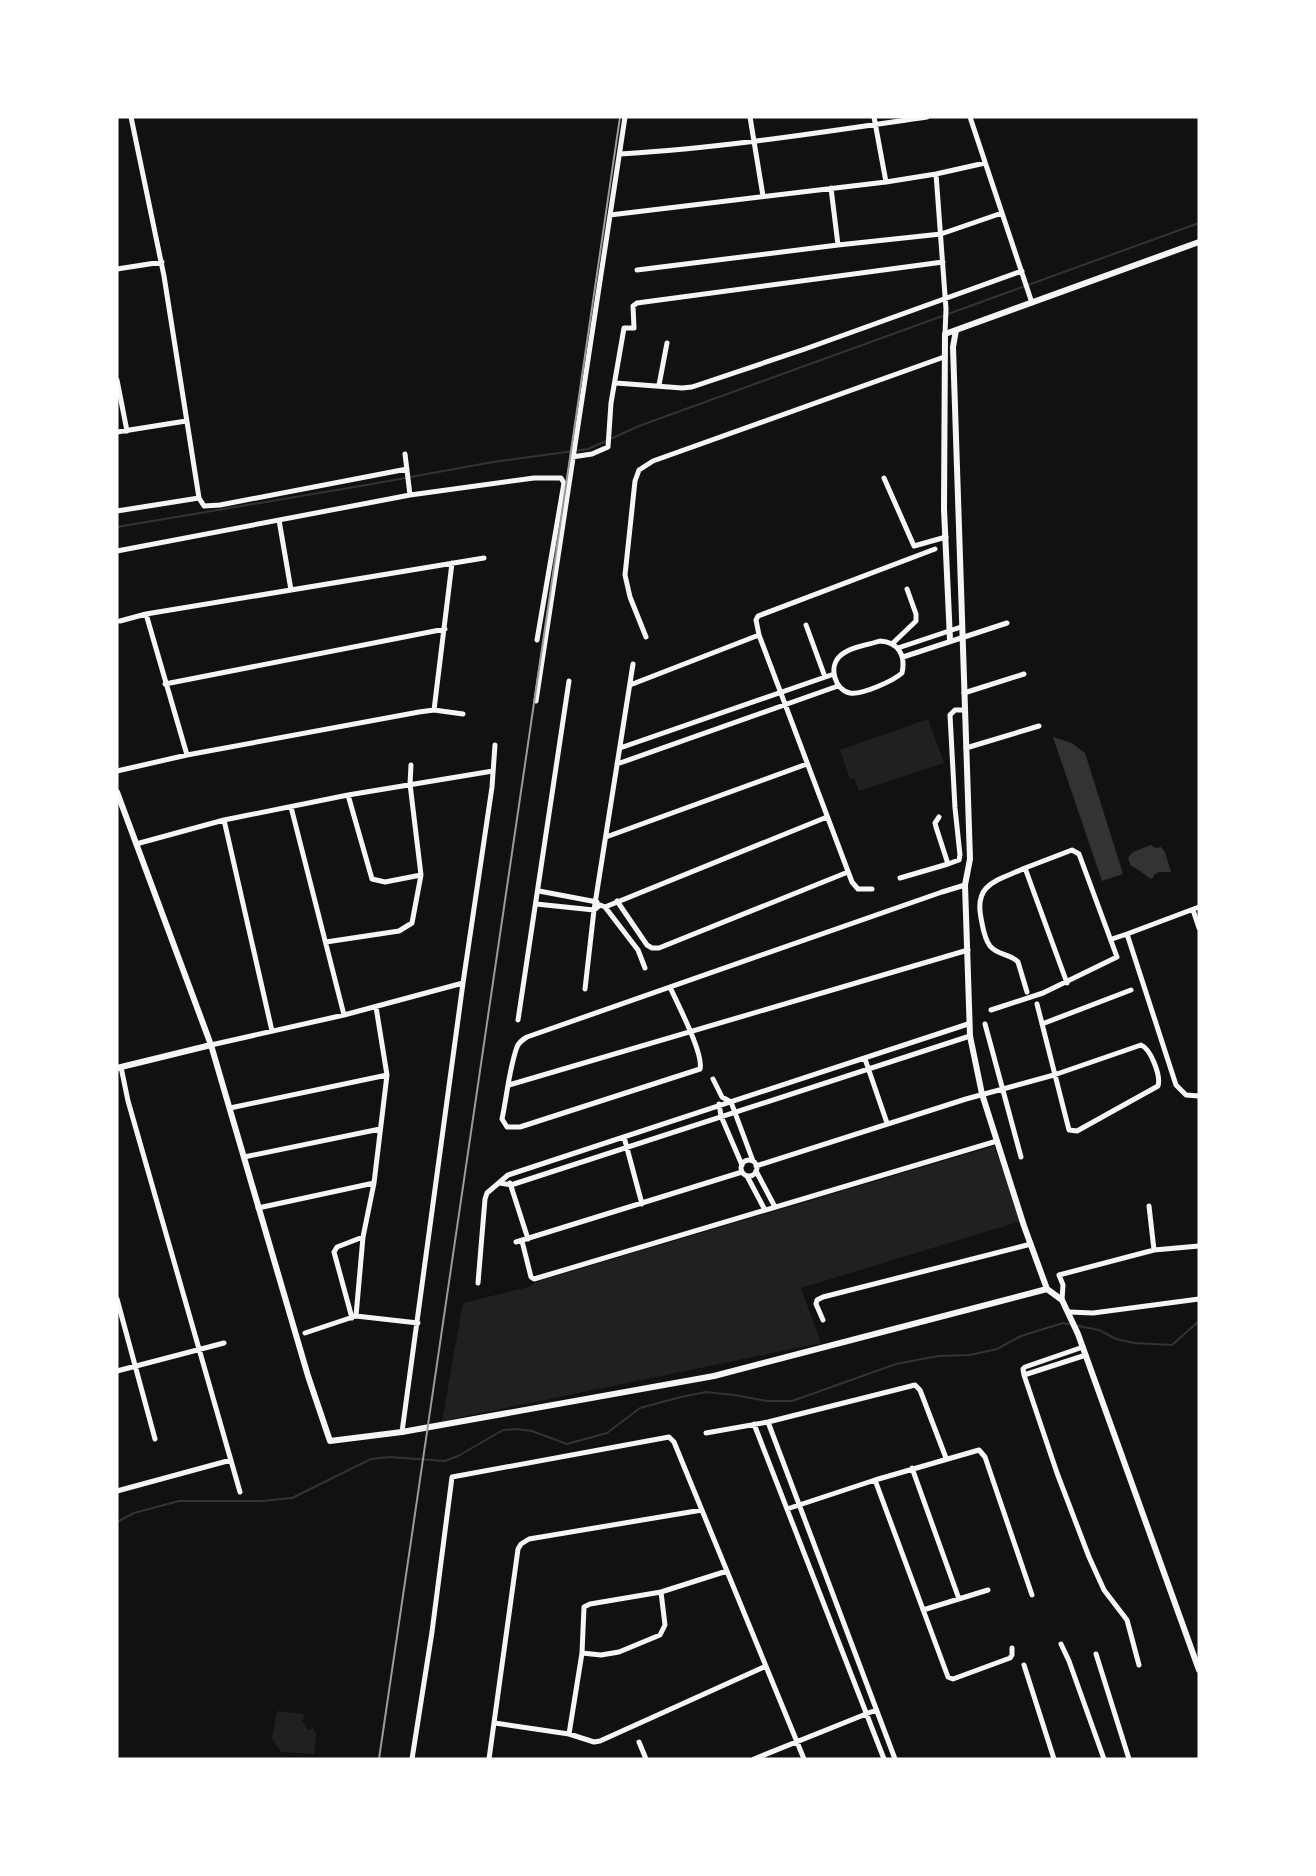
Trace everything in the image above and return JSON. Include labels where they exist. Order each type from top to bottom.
[{"type":"street","points":[[131,117],[162,262],[199,498],[204,506],[220,505],[407,469]]},
{"type":"street","points":[[536,701],[625,117]]},
{"type":"street","points":[[750,117],[763,196]]},
{"type":"street","points":[[874,117],[886,182]]},
{"type":"street","points":[[620,153],[669,151],[754,142],[927,117]]},
{"type":"street","points":[[970,117],[1032,303]]},
{"type":"street","points":[[610,214],[886,182],[985,163]]},
{"type":"street","points":[[936,174],[946,309],[944,357],[946,537],[950,640]]},
{"type":"street","points":[[831,188],[838,245]]},
{"type":"street","points":[[637,270],[941,234],[1002,213]]},
{"type":"street","points":[[945,331],[956,330],[1199,242]]},
{"type":"street","points":[[117,269],[162,262]]},
{"type":"street","points":[[572,455],[592,454],[609,447],[611,403],[624,328],[634,328],[633,306],[637,303],[943,262]]},
{"type":"street","points":[[616,383],[692,387],[1022,272]]},
{"type":"street","points":[[956,330],[953,347],[970,859],[965,885],[970,1036],[982,1094],[1047,1289],[1062,1300],[1073,1320],[1199,1670]]},
{"type":"street","points":[[659,385],[667,343]]},
{"type":"street","points":[[646,637],[630,597],[625,575],[635,481],[639,470],[653,461],[944,357]]},
{"type":"street","points":[[117,380],[127,431]]},
{"type":"street","points":[[117,432],[186,421]]},
{"type":"street","points":[[405,454],[410,495]]},
{"type":"street","points":[[117,551],[410,495],[534,478],[562,479],[564,483],[537,640]]},
{"type":"street","points":[[885,478],[914,546],[946,537]]},
{"type":"street","points":[[117,511],[199,498]]},
{"type":"street","points":[[279,520],[291,590]]},
{"type":"street","points":[[872,889],[855,887],[848,873],[756,625],[758,616],[935,549]]},
{"type":"street","points":[[120,621],[146,614],[484,558]]},
{"type":"street","points":[[434,710],[452,563]]},
{"type":"street","points":[[892,643],[916,621],[916,614],[907,589]]},
{"type":"street","points":[[146,614],[187,755]]},
{"type":"street","points":[[903,657],[1007,623]]},
{"type":"street","points":[[806,625],[825,677]]},
{"type":"street","points":[[898,648],[961,627]]},
{"type":"street","points":[[165,684],[445,629]]},
{"type":"street","points":[[630,685],[759,635]]},
{"type":"street","points":[[880,641],[892,643],[903,657],[904,665],[902,673],[895,679],[856,694],[848,693],[838,686],[834,674],[835,663],[840,656],[880,641]]},
{"type":"street","points":[[585,988],[594,910],[600,904],[606,837],[633,664]]},
{"type":"street","points":[[620,748],[834,674]]},
{"type":"street","points":[[964,693],[1024,674]]},
{"type":"street","points":[[518,1020],[570,681]]},
{"type":"street","points":[[617,764],[838,686]]},
{"type":"street","points":[[117,771],[187,755],[434,710],[464,714]]},
{"type":"street","points":[[900,878],[958,861],[960,855],[950,715],[955,710],[965,710]]},
{"type":"street","points":[[966,748],[1039,726]]},
{"type":"street","points":[[402,1432],[495,746]]},
{"type":"street","points":[[606,837],[807,764]]},
{"type":"street","points":[[327,942],[399,931],[412,923],[421,875],[410,784],[411,765]]},
{"type":"street","points":[[136,844],[224,820],[348,795],[493,771]]},
{"type":"street","points":[[117,792],[212,1045],[308,1376],[330,1441],[402,1432],[714,1376],[1047,1289]]},
{"type":"street","points":[[348,795],[372,879],[385,882],[421,875]]},
{"type":"street","points":[[291,807],[344,1015]]},
{"type":"street","points":[[539,891],[600,904],[617,901],[827,817]]},
{"type":"street","points":[[939,818],[935,823],[948,864]]},
{"type":"street","points":[[224,820],[272,1031]]},
{"type":"street","points":[[991,1010],[1067,983],[1115,960],[1118,956],[1079,854],[1072,850],[987,886],[979,897],[984,935],[991,947],[1018,962],[1027,992]]},
{"type":"street","points":[[1025,868],[1067,983]]},
{"type":"street","points":[[617,901],[647,945],[660,948],[848,873]]},
{"type":"street","points":[[670,987],[690,1031],[701,1062],[700,1069],[520,1127],[507,1127],[502,1119],[518,1045],[522,1040],[670,987],[965,885]]},
{"type":"street","points":[[536,904],[594,910]]},
{"type":"street","points":[[600,904],[638,950],[645,968]]},
{"type":"street","points":[[1112,939],[1196,908],[1199,928]]},
{"type":"street","points":[[1127,934],[1176,1085],[1186,1095],[1199,1096]]},
{"type":"street","points":[[509,1085],[968,950]]},
{"type":"street","points":[[240,1492],[119,1068],[344,1015],[463,983]]},
{"type":"street","points":[[1042,1024],[1131,990]]},
{"type":"street","points":[[755,1166],[982,1094],[1054,1075],[1141,1045],[1148,1049],[1160,1081],[1156,1088],[1073,1131],[1067,1128],[1054,1075],[1037,1004]]},
{"type":"street","points":[[354,1317],[363,1237],[374,1183],[387,1075],[376,1007]]},
{"type":"street","points":[[478,1283],[484,1199],[487,1193],[508,1175],[968,1024]]},
{"type":"street","points":[[985,1024],[1021,1156]]},
{"type":"street","points":[[500,1184],[511,1185],[970,1036]]},
{"type":"street","points":[[865,1059],[887,1123]]},
{"type":"street","points":[[231,1108],[387,1075]]},
{"type":"street","points":[[713,1079],[722,1097],[730,1102],[755,1166],[775,1207]]},
{"type":"street","points":[[722,1097],[718,1107],[721,1116],[744,1174],[765,1210]]},
{"type":"street","points":[[244,1156],[380,1129]]},
{"type":"street","points":[[624,1137],[642,1204]]},
{"type":"street","points":[[508,1175],[531,1277],[534,1279],[997,1141]]},
{"type":"street","points":[[742,1165],[749,1160],[755,1166]]},
{"type":"street","points":[[522,1241],[744,1174],[752,1175],[755,1166]]},
{"type":"street","points":[[258,1208],[374,1183]]},
{"type":"street","points":[[1149,1206],[1154,1250]]},
{"type":"street","points":[[354,1317],[334,1252],[337,1247],[363,1237]]},
{"type":"street","points":[[823,1320],[816,1304],[817,1300],[823,1297],[1031,1244]]},
{"type":"street","points":[[1062,1300],[1063,1285],[1059,1275],[1154,1250],[1199,1246]]},
{"type":"street","points":[[117,1299],[155,1439]]},
{"type":"street","points":[[1069,1312],[1093,1313],[1199,1299]]},
{"type":"street","points":[[305,1333],[354,1317],[418,1323]]},
{"type":"street","points":[[117,1371],[224,1343]]},
{"type":"street","points":[[1083,1347],[1025,1367],[1024,1375],[1057,1473],[1089,1557],[1104,1590],[1127,1620],[1139,1665]]},
{"type":"street","points":[[1024,1375],[1086,1355]]},
{"type":"street","points":[[706,1432],[768,1422],[915,1385],[920,1390],[946,1458]]},
{"type":"street","points":[[768,1422],[895,1759]]},
{"type":"street","points":[[754,1425],[884,1759]]},
{"type":"street","points":[[412,1759],[432,1632],[450,1481],[455,1475],[669,1437],[672,1439],[702,1510],[804,1759]]},
{"type":"street","points":[[787,1509],[912,1468],[978,1450],[982,1453],[1032,1595]]},
{"type":"street","points":[[117,1491],[231,1460]]},
{"type":"street","points":[[912,1468],[959,1599]]},
{"type":"street","points":[[875,1480],[950,1678],[1010,1658],[1012,1648]]},
{"type":"street","points":[[489,1759],[518,1549],[521,1544],[529,1539],[702,1510]]},
{"type":"street","points":[[569,1734],[582,1653],[583,1609],[585,1606],[661,1592],[727,1571]]},
{"type":"street","points":[[923,1610],[988,1590]]},
{"type":"street","points":[[582,1653],[601,1655],[619,1652],[660,1635],[665,1625],[661,1592]]},
{"type":"street","points":[[1061,1644],[1070,1661],[1104,1759]]},
{"type":"street","points":[[1096,1654],[1129,1759]]},
{"type":"street","points":[[1024,1665],[1054,1759]]},
{"type":"street","points":[[495,1723],[569,1734],[594,1742],[766,1666]]},
{"type":"street","points":[[754,1759],[876,1710]]},
{"type":"street","points":[[639,1742],[646,1759]]},
{"type":"shaded area","points":[[928,719],[944,763],[859,791],[854,778],[850,779],[840,750]]},
{"type":"shaded area","points":[[1053,737],[1072,743],[1085,753],[1123,874],[1102,881]]},
{"type":"shaded area","points":[[1151,845],[1155,848],[1161,847],[1165,852],[1171,872],[1158,873],[1152,879],[1131,866],[1128,858],[1133,852]]},
{"type":"shaded area","points":[[994,1146],[1021,1221],[801,1288],[821,1343],[442,1421],[463,1303],[529,1287],[536,1282]]},
{"type":"shaded area","points":[[277,1711],[303,1714],[305,1718],[302,1720],[308,1730],[313,1728],[316,1733],[314,1754],[281,1752],[272,1738]]},
{"type":"waterway","points":[[117,527],[493,462],[588,449],[639,426],[1199,223]]},
{"type":"waterway","points":[[117,1522],[134,1513],[179,1501],[262,1501],[292,1498],[371,1459],[390,1457],[445,1461],[503,1430],[532,1431],[567,1444],[607,1433],[640,1408],[706,1392],[767,1401],[792,1401],[896,1364],[938,1356],[970,1355],[997,1349],[1021,1336],[1063,1323],[1099,1330],[1116,1339],[1134,1343],[1172,1345],[1199,1321]]},
{"type":"railway","points":[[379,1759],[620,117]]}]
